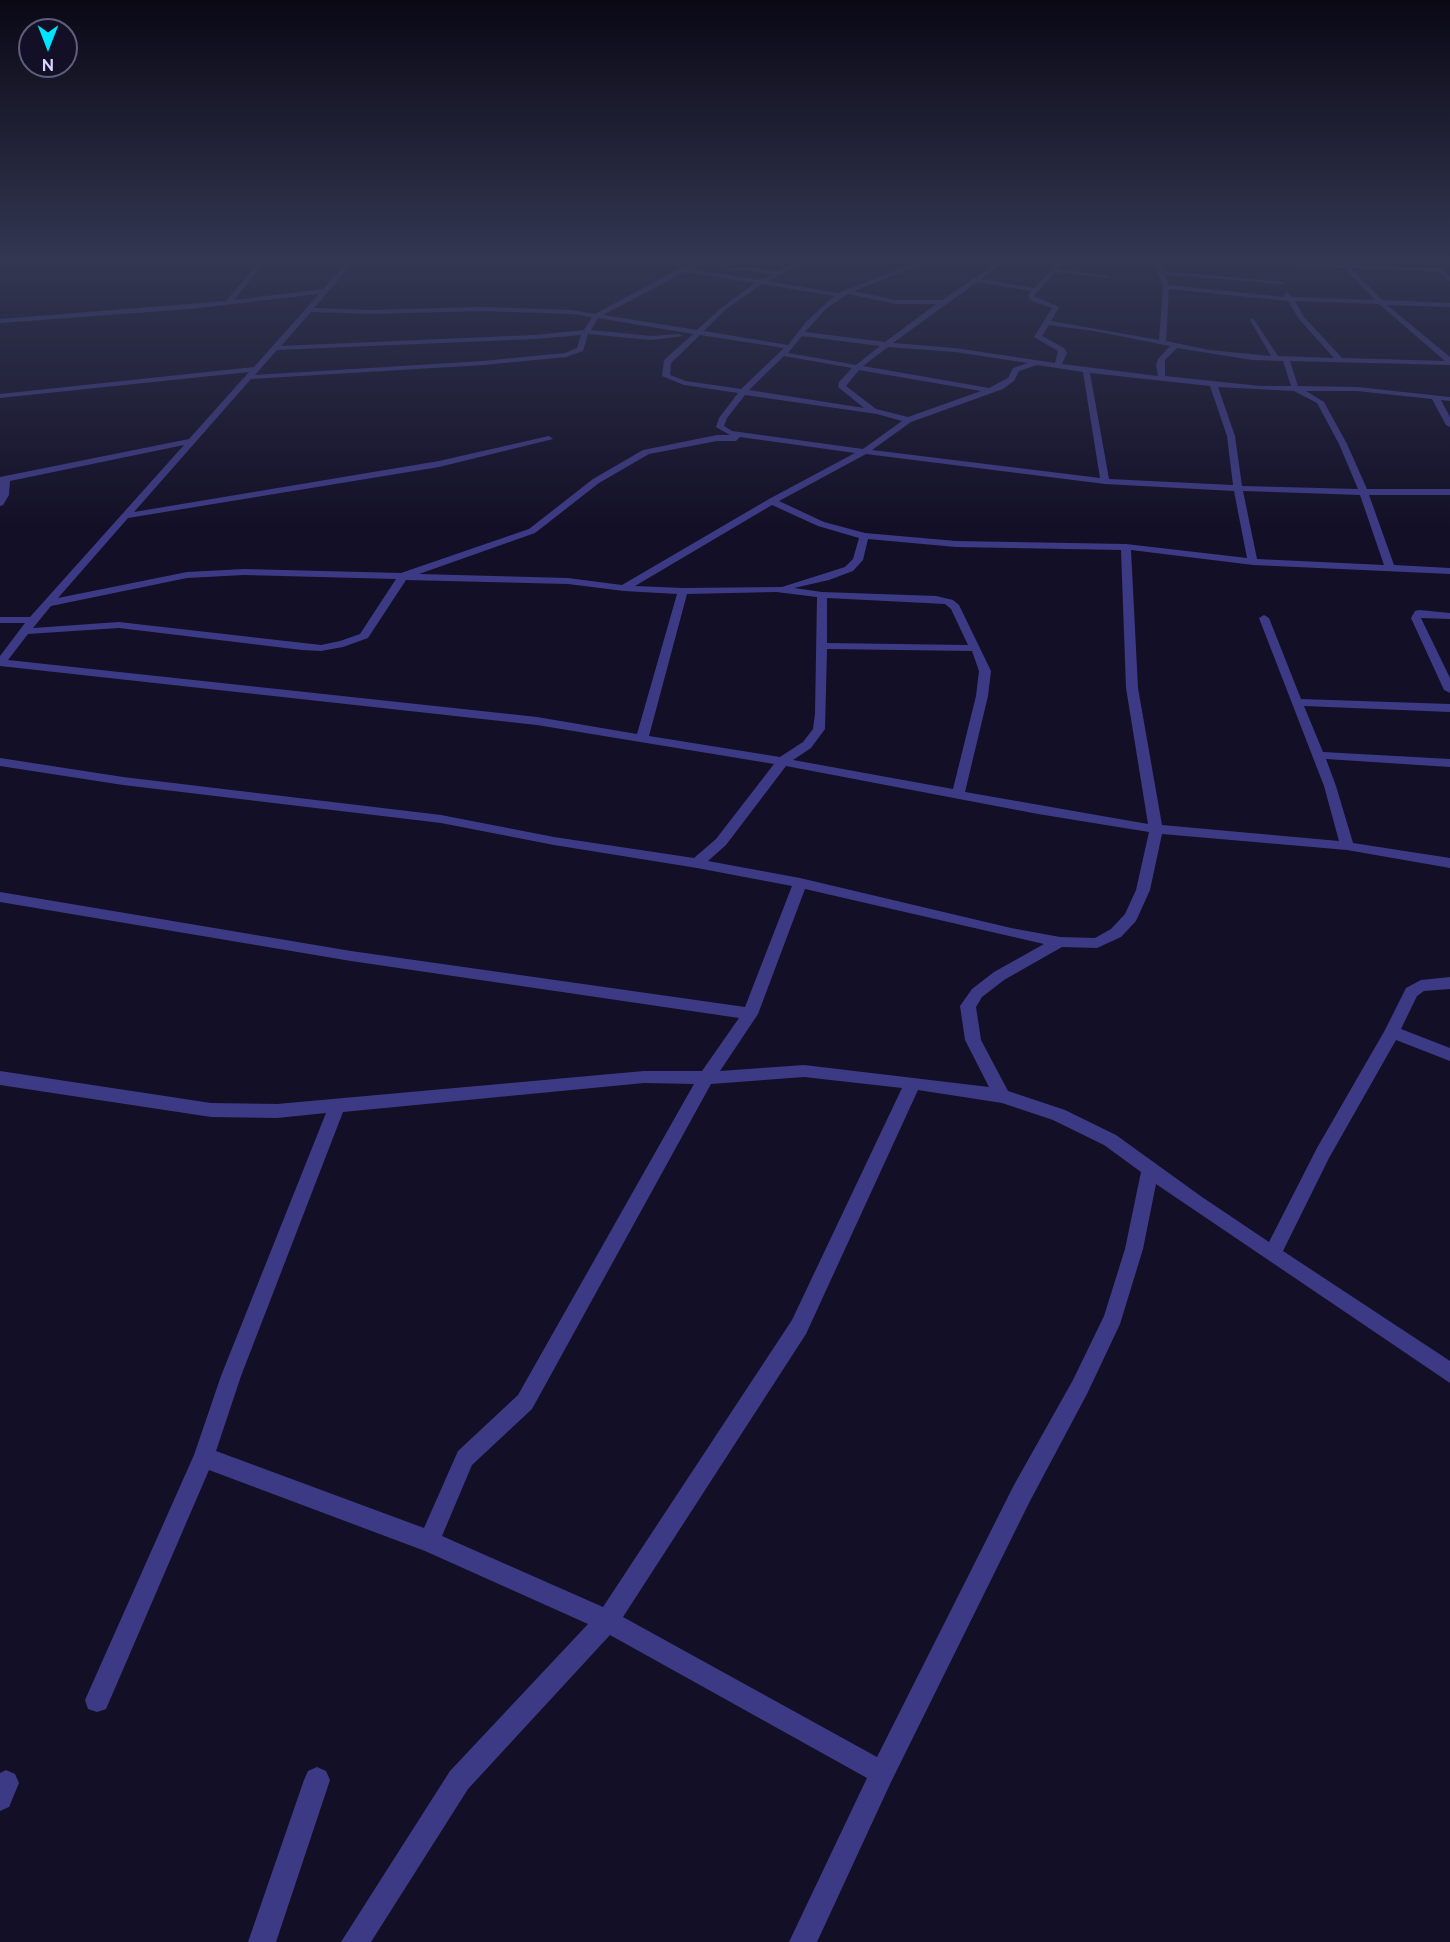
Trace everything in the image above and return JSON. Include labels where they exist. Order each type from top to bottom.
[{"type":"street","points":[[0,662],[33,620],[275,351]]},
{"type":"street","points":[[0,396],[255,373],[560,356],[573,351]]},
{"type":"street","points":[[678,351],[666,365],[666,376],[670,380],[877,412],[908,420]]},
{"type":"street","points":[[786,351],[742,392],[723,418],[720,427],[730,433],[757,438],[1105,481],[1238,490],[1450,492]]},
{"type":"street","points":[[877,412],[865,406],[842,387],[842,384],[857,367],[880,351]]},
{"type":"street","points":[[958,351],[1035,364],[1162,379],[1260,388],[1357,389],[1450,399]]},
{"type":"street","points":[[1057,367],[1063,353],[1061,351]]},
{"type":"street","points":[[1162,379],[1160,365],[1162,359],[1170,351]]},
{"type":"street","points":[[1203,351],[1286,360],[1450,362]]},
{"type":"street","points":[[1271,351],[1276,359]]},
{"type":"street","points":[[1331,351],[1339,359]]},
{"type":"street","points":[[1437,351],[1450,362]]},
{"type":"street","points":[[783,354],[990,390]]},
{"type":"street","points":[[1009,360],[1016,370]]},
{"type":"street","points":[[1286,360],[1295,388],[1320,402],[1342,444],[1364,492],[1390,567]]},
{"type":"street","points":[[624,588],[772,501],[865,451],[908,420],[1008,383],[1016,370],[1035,364]]},
{"type":"street","points":[[1086,370],[1105,481]]},
{"type":"street","points":[[1213,384],[1232,436],[1238,490],[1252,562]]},
{"type":"street","points":[[1435,397],[1450,425]]},
{"type":"street","points":[[25,631],[54,631],[119,625],[302,647],[332,647],[364,636],[403,576],[532,531],[596,481],[646,452],[717,438],[757,438]]},
{"type":"street","points":[[126,516],[439,464],[549,439]]},
{"type":"street","points":[[0,503],[3,479],[192,441]]},
{"type":"street","points":[[772,501],[820,524],[864,536],[956,544],[1126,547],[1252,562],[1450,571]]},
{"type":"street","points":[[776,589],[825,578],[849,569],[858,560],[864,536]]},
{"type":"street","points":[[0,762],[123,781],[441,819],[554,841],[697,863],[800,883],[1011,933],[1060,942],[1097,942],[1116,933],[1131,917],[1143,890],[1156,829],[1132,688],[1126,613],[1126,547]]},
{"type":"street","points":[[49,603],[169,578],[213,573],[568,580],[624,588],[683,591],[776,589],[822,595],[936,599],[949,602],[954,607],[981,659],[984,671],[982,696],[958,793]]},
{"type":"street","points":[[642,738],[683,591]]},
{"type":"street","points":[[697,863],[721,842],[783,761],[807,745],[819,729],[822,595]]},
{"type":"street","points":[[1450,616],[1419,613],[1416,618],[1450,690]]},
{"type":"street","points":[[1264,618],[1330,786],[1347,846]]},
{"type":"street","points":[[0,620],[33,620]]},
{"type":"street","points":[[822,646],[975,648]]},
{"type":"street","points":[[0,662],[537,721],[783,761],[1038,810],[1156,829],[1347,846],[1450,863]]},
{"type":"street","points":[[1298,702],[1450,708]]},
{"type":"street","points":[[1318,755],[1450,763]]},
{"type":"street","points":[[429,1541],[465,1458],[525,1402],[706,1078],[750,1014],[800,883]]},
{"type":"street","points":[[0,897],[351,956],[750,1014]]},
{"type":"street","points":[[1002,1096],[972,1040],[968,1006],[977,993],[999,976],[1060,942]]},
{"type":"street","points":[[1274,1253],[1323,1153],[1392,1032],[1411,992],[1421,986],[1450,983]]},
{"type":"street","points":[[1392,1032],[1450,1055]]},
{"type":"street","points":[[0,1078],[211,1110],[277,1111],[644,1077],[706,1078],[804,1071],[1002,1096],[1059,1115],[1110,1140],[1150,1170],[1450,1373]]},
{"type":"street","points":[[355,1942],[459,1780],[607,1620],[799,1327],[913,1083]]},
{"type":"street","points":[[97,1700],[204,1457],[231,1376],[337,1106]]},
{"type":"street","points":[[803,1942],[882,1773],[1022,1493],[1080,1387],[1113,1318],[1134,1249],[1150,1170]]},
{"type":"street","points":[[204,1457],[429,1541],[607,1620],[882,1773]]},
{"type":"street","points":[[262,1942],[317,1780]]}]
